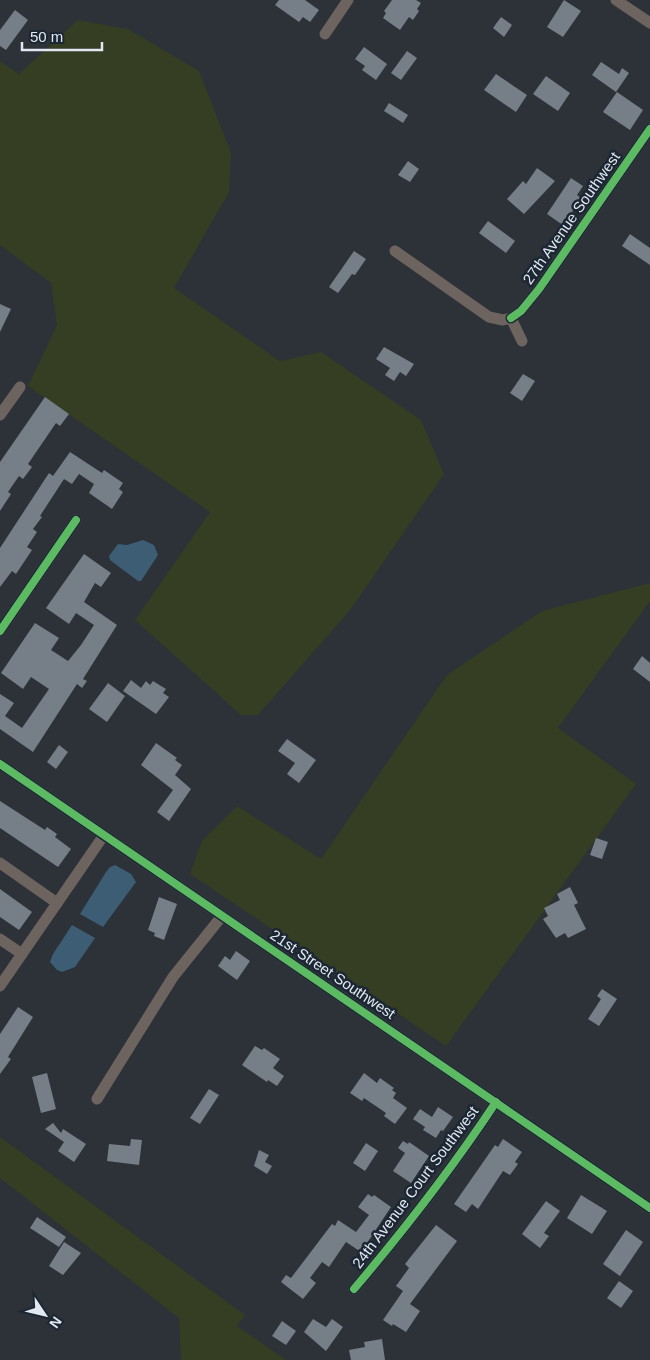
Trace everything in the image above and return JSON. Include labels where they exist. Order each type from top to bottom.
[{"type":"street","points":[[325,34],[348,0]]},
{"type":"street","points":[[616,0],[650,23]]},
{"type":"street","name":"27th Avenue Southwest","points":[[511,318],[521,311],[539,289],[650,129]]},
{"type":"street","points":[[395,251],[489,317],[504,320],[511,318],[522,341]]},
{"type":"street","points":[[0,415],[20,387]]},
{"type":"street","points":[[0,631],[76,520]]},
{"type":"street","name":"21st Street Southwest","points":[[0,764],[650,1208]]},
{"type":"street","points":[[0,986],[104,835]]},
{"type":"street","points":[[0,864],[57,903]]},
{"type":"street","points":[[97,1099],[173,977],[222,916]]},
{"type":"street","points":[[0,939],[22,954]]},
{"type":"street","name":"24th Avenue Court Southwest","points":[[354,1289],[462,1152],[496,1102]]},
{"type":"green space","points":[[78,20],[128,29],[199,71],[231,153],[229,192],[174,288],[280,361],[321,352],[421,420],[444,474],[351,609],[258,715],[241,715],[135,620],[210,512],[28,386],[57,325],[51,283],[0,245],[0,61],[19,74]]},
{"type":"green space","points":[[650,583],[650,601],[558,728],[636,784],[446,1046],[190,874],[202,841],[237,806],[321,859],[447,675],[542,611]]},
{"type":"green space","points":[[0,1137],[245,1315],[237,1326],[286,1360],[181,1360],[179,1318],[0,1178]]},
{"type":"water","points":[[143,540],[154,545],[158,555],[141,581],[138,581],[110,560],[109,556],[118,544],[127,545]]},
{"type":"water","points":[[115,865],[131,874],[136,882],[103,927],[80,914],[106,872]]},
{"type":"water","points":[[72,925],[95,938],[75,967],[62,972],[57,970],[50,962],[53,954]]},
{"type":"building","points":[[279,0],[305,0],[319,10],[310,22],[303,17],[299,22],[275,5]]},
{"type":"building","points":[[392,0],[416,0],[421,3],[417,9],[419,11],[413,20],[409,17],[400,30],[383,18],[386,13],[384,11]]},
{"type":"building","points":[[564,0],[581,11],[563,37],[547,27]]},
{"type":"building","points":[[15,10],[28,20],[6,50],[0,46],[0,30]]},
{"type":"building","points":[[501,17],[512,25],[504,37],[493,28]]},
{"type":"building","points":[[364,47],[387,64],[376,80],[362,70],[365,66],[355,59]]},
{"type":"building","points":[[407,51],[417,58],[401,80],[391,73]]},
{"type":"building","points":[[601,62],[619,74],[622,68],[629,73],[616,92],[592,75]]},
{"type":"building","points":[[496,74],[527,95],[516,112],[484,90]]},
{"type":"building","points":[[546,76],[570,93],[558,111],[533,94]]},
{"type":"building","points":[[617,92],[643,110],[630,130],[603,112]]},
{"type":"building","points":[[389,103],[408,115],[403,123],[384,111]]},
{"type":"building","points":[[408,161],[419,169],[410,182],[398,175]]},
{"type":"building","points":[[537,168],[555,181],[524,214],[507,199],[523,181],[526,184]]},
{"type":"building","points":[[571,178],[583,186],[577,195],[581,198],[572,212],[576,215],[567,228],[547,214]]},
{"type":"building","points":[[488,221],[515,241],[506,253],[479,233]]},
{"type":"building","points":[[630,234],[650,248],[650,265],[622,246]]},
{"type":"building","points":[[354,251],[366,259],[355,275],[352,274],[338,293],[329,287]]},
{"type":"building","points":[[0,304],[11,309],[0,332]]},
{"type":"building","points":[[384,347],[414,364],[406,376],[400,372],[394,381],[385,375],[390,368],[376,359]]},
{"type":"building","points":[[523,374],[535,381],[522,401],[510,393]]},
{"type":"building","points":[[45,397],[69,414],[60,426],[56,423],[28,464],[32,467],[23,479],[19,476],[8,492],[11,494],[0,511],[0,462]]},
{"type":"building","points":[[70,452],[102,473],[104,470],[123,483],[119,489],[123,492],[112,509],[89,493],[94,484],[79,474],[72,484],[64,479],[33,529],[37,532],[27,547],[32,550],[16,574],[12,571],[0,587],[0,548],[49,473],[53,476]]},
{"type":"building","points":[[84,554],[111,573],[101,587],[95,583],[84,602],[117,625],[83,679],[87,681],[82,688],[77,684],[33,752],[0,729],[0,694],[14,703],[5,716],[22,728],[49,689],[31,677],[23,689],[1,673],[35,623],[59,638],[51,650],[68,661],[81,645],[94,625],[76,613],[69,624],[46,608]]},
{"type":"building","points":[[642,656],[650,663],[650,682],[633,669]]},
{"type":"building","points":[[131,680],[141,688],[146,681],[150,685],[153,681],[166,689],[163,693],[169,697],[156,714],[123,691]]},
{"type":"building","points":[[108,683],[125,696],[107,722],[89,709]]},
{"type":"building","points":[[287,739],[316,760],[299,783],[287,774],[295,763],[278,751]]},
{"type":"building","points":[[156,743],[177,758],[175,760],[182,765],[175,775],[191,789],[169,821],[157,812],[173,790],[141,765]]},
{"type":"building","points":[[59,745],[68,752],[56,769],[47,762]]},
{"type":"building","points":[[0,801],[45,830],[47,827],[57,834],[55,837],[71,849],[58,867],[0,828]]},
{"type":"building","points":[[596,838],[608,842],[602,859],[590,855]]},
{"type":"building","points":[[570,887],[578,903],[574,905],[586,929],[568,938],[565,933],[556,938],[543,919],[548,916],[544,908],[560,900],[557,894]]},
{"type":"building","points":[[0,889],[32,912],[19,930],[0,917]]},
{"type":"building","points":[[159,897],[177,904],[164,940],[154,936],[155,933],[148,930]]},
{"type":"building","points":[[236,951],[250,961],[237,980],[218,966],[225,956],[230,960]]},
{"type":"building","points":[[602,989],[617,999],[599,1026],[588,1019],[601,999],[597,996]]},
{"type":"building","points":[[18,1007],[33,1017],[8,1057],[11,1059],[0,1074],[0,1034]]},
{"type":"building","points":[[255,1046],[262,1050],[264,1048],[280,1059],[273,1068],[284,1076],[277,1086],[268,1080],[267,1082],[242,1065]]},
{"type":"building","points":[[47,1073],[56,1109],[41,1113],[32,1077]]},
{"type":"building","points":[[364,1073],[377,1083],[380,1078],[394,1088],[392,1090],[396,1093],[393,1098],[407,1108],[395,1124],[384,1116],[386,1113],[364,1098],[362,1101],[350,1093]]},
{"type":"building","points":[[209,1089],[219,1095],[200,1124],[190,1118]]},
{"type":"building","points":[[438,1107],[453,1117],[436,1138],[423,1130],[425,1127],[413,1119],[420,1109],[432,1117]]},
{"type":"building","points":[[53,1123],[61,1133],[63,1129],[86,1144],[74,1162],[58,1151],[64,1142],[45,1129]]},
{"type":"building","points":[[131,1139],[142,1140],[139,1165],[107,1161],[109,1144],[130,1146]]},
{"type":"building","points":[[503,1139],[522,1152],[515,1162],[518,1164],[510,1175],[503,1171],[478,1209],[472,1204],[466,1212],[454,1204],[495,1145],[498,1147]]},
{"type":"building","points":[[403,1141],[408,1144],[409,1142],[429,1156],[411,1183],[393,1171],[405,1153],[398,1148]]},
{"type":"building","points":[[366,1143],[378,1151],[365,1171],[353,1163]]},
{"type":"building","points":[[259,1150],[269,1155],[265,1162],[272,1166],[267,1174],[254,1166]]},
{"type":"building","points":[[368,1194],[372,1197],[374,1195],[391,1207],[361,1252],[346,1242],[329,1267],[322,1262],[310,1278],[316,1283],[303,1299],[281,1282],[286,1275],[291,1278],[332,1224],[335,1226],[338,1220],[356,1232],[369,1215],[358,1207]]},
{"type":"building","points":[[581,1195],[607,1211],[592,1234],[567,1218]]},
{"type":"building","points":[[546,1201],[560,1211],[544,1233],[549,1236],[540,1248],[522,1234]]},
{"type":"building","points":[[37,1217],[66,1237],[59,1247],[30,1228]]},
{"type":"building","points":[[436,1225],[457,1241],[410,1304],[420,1311],[406,1332],[383,1320],[403,1291],[396,1286],[409,1268],[405,1264]]},
{"type":"building","points":[[626,1230],[643,1242],[620,1276],[603,1264]]},
{"type":"building","points":[[64,1242],[81,1253],[63,1275],[49,1266]]},
{"type":"building","points":[[619,1281],[633,1291],[621,1308],[607,1298]]},
{"type":"building","points":[[313,1319],[326,1327],[332,1319],[343,1327],[326,1351],[304,1332]]},
{"type":"building","points":[[282,1321],[296,1331],[286,1345],[272,1336]]},
{"type":"building","points":[[382,1339],[385,1360],[351,1360],[349,1350],[365,1347],[364,1342]]},
{"type":"cycle path","points":[[511,318],[521,311],[539,289],[650,129]]},
{"type":"cycle path","points":[[0,631],[76,520]]},
{"type":"cycle path","points":[[0,764],[650,1208]]},
{"type":"cycle path","points":[[354,1289],[428,1197],[496,1102]]}]
